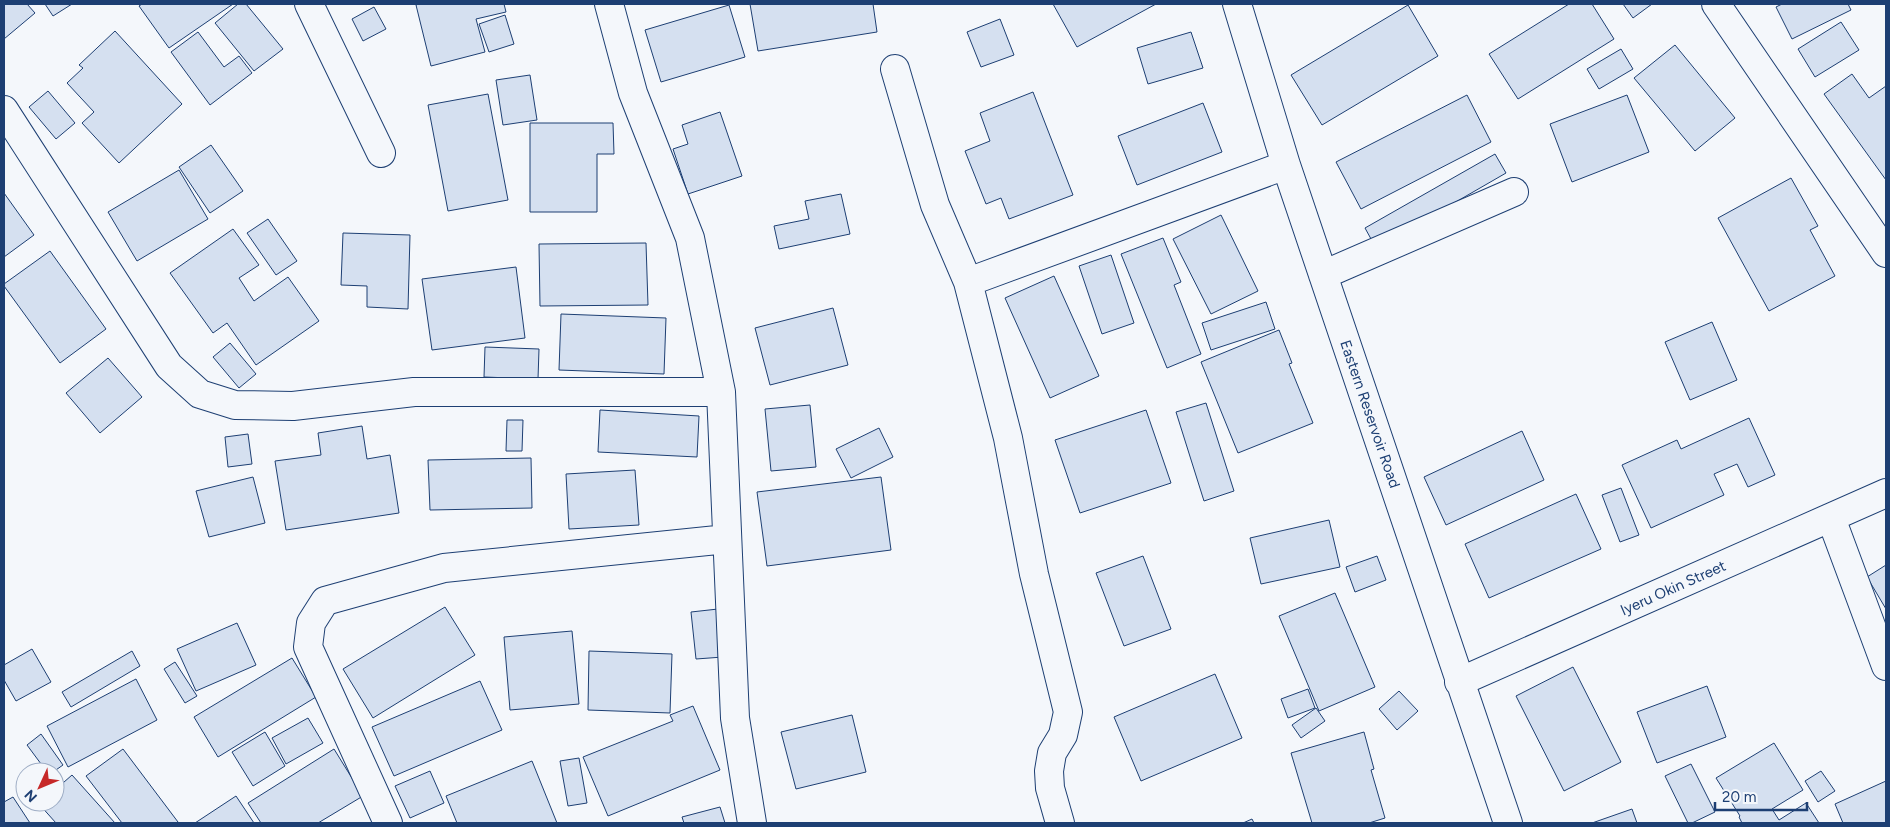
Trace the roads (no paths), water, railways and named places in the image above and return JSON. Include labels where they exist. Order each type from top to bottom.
[{"type":"street","points":[[309,4],[381,153]]},
{"type":"street","points":[[609,4],[633,93],[690,238],[721,392],[735,718],[752,823]]},
{"type":"street","name":"Eastern Reservoir Road","points":[[1237,4],[1286,165],[1508,823]]},
{"type":"street","points":[[1716,4],[1886,253]]},
{"type":"street","points":[[895,69],[935,205],[968,282],[1008,438],[1034,574],[1068,712],[1063,735],[1052,753],[1049,771],[1050,788],[1060,823]]},
{"type":"street","points":[[4,110],[169,366],[200,394],[235,405],[294,406],[414,392],[721,392]]},
{"type":"street","points":[[968,282],[1286,165]]},
{"type":"street","points":[[1323,275],[1514,192]]},
{"type":"street","name":"Iyeru Okin Street","points":[[1459,682],[1886,493]]},
{"type":"street","points":[[1831,518],[1886,666]]},
{"type":"street","points":[[388,823],[308,647],[311,623],[325,601],[444,568],[727,539]]}]
